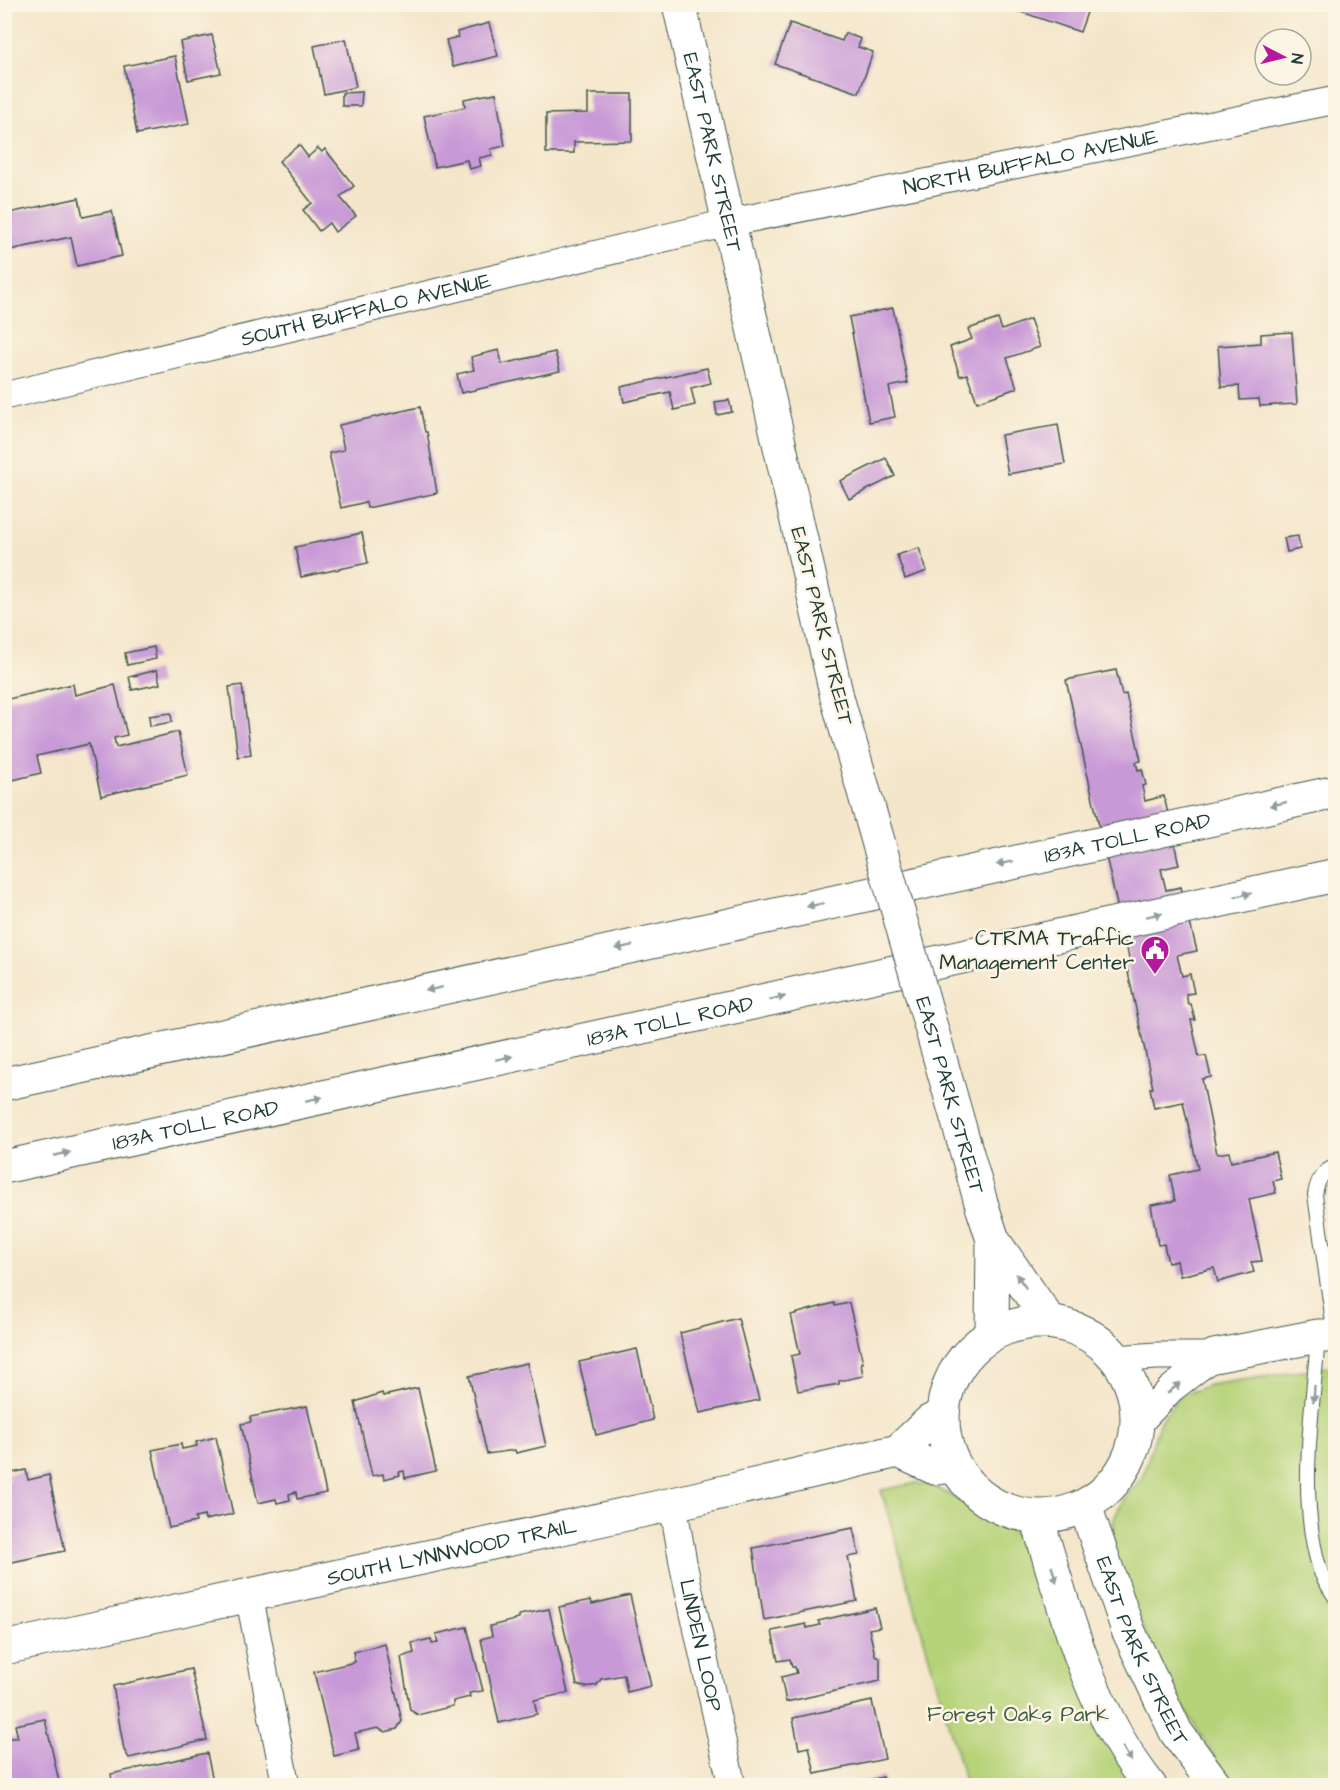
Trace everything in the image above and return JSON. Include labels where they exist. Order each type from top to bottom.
[{"type":"main road","name":"EAST PARK STREET","points":[[679,4],[727,223],[837,697],[993,1240],[1050,1322]]},
{"type":"main road","name":"183A TOLL ROAD","points":[[4,1083],[1335,792]]},
{"type":"main road","name":"183A TOLL ROAD","points":[[4,1167],[1335,875]]},
{"type":"main road","name":"EAST PARK STREET","points":[[992,1333],[993,1240]]},
{"type":"main road","points":[[1050,1322],[1075,1328],[1098,1341],[1117,1359],[1133,1390],[1137,1425],[1133,1449],[1122,1472],[1105,1492],[1085,1506],[1062,1515],[1037,1518],[1012,1514],[989,1503],[969,1487],[954,1466],[944,1442],[942,1415],[946,1390],[957,1367],[973,1348],[992,1333],[1020,1323],[1050,1322]]},
{"type":"main road","points":[[1214,1356],[1330,1336]]},
{"type":"main road","name":"SOUTH LYNNWOOD TRAIL","points":[[4,1648],[673,1504],[898,1451],[929,1422],[942,1415]]},
{"type":"main road","points":[[898,1451],[935,1468],[954,1466]]},
{"type":"main road","name":"EAST PARK STREET","points":[[1085,1506],[1128,1630],[1166,1712],[1176,1732],[1216,1785]]},
{"type":"main road","points":[[1037,1518],[1078,1653],[1127,1756],[1150,1785]]},
{"type":"street","name":"NORTH BUFFALO AVENUE","points":[[727,223],[1335,100]]},
{"type":"street","name":"SOUTH BUFFALO AVENUE","points":[[4,396],[727,223]]},
{"type":"street","points":[[1117,1359],[1214,1356]]},
{"type":"street","points":[[1137,1425],[1171,1389],[1214,1356]]},
{"type":"street","name":"LINDEN LOOP","points":[[673,1504],[684,1568],[732,1785]]},
{"type":"street","points":[[249,1595],[286,1785]]},
{"type":"lane","points":[[1334,1166],[1317,1182],[1315,1195],[1330,1336],[1309,1467],[1310,1519],[1320,1571],[1335,1598]]},
{"type":"green space","points":[[1335,1366],[1335,1785],[1231,1785],[1162,1671],[1112,1554],[1114,1518],[1124,1499],[1142,1478],[1160,1421],[1180,1396],[1209,1385]]},
{"type":"green space","name":"Forest Oaks Park","points":[[917,1483],[935,1487],[1010,1528],[1028,1542],[1138,1785],[966,1785],[881,1490]]},
{"type":"building","points":[[934,4],[950,4],[951,9],[934,10]]},
{"type":"building","points":[[1008,4],[1090,4],[1080,32],[1007,7]]},
{"type":"building","points":[[489,23],[498,56],[453,67],[446,40],[458,37],[457,32]]},
{"type":"building","points":[[790,23],[842,41],[845,33],[861,39],[858,47],[873,52],[859,93],[775,64]]},
{"type":"building","points":[[212,35],[221,73],[188,80],[180,42]]},
{"type":"building","points":[[346,39],[356,87],[324,94],[314,46]]},
{"type":"building","points":[[175,56],[189,124],[137,134],[124,66]]},
{"type":"building","points":[[362,92],[361,106],[342,106],[342,93]]},
{"type":"building","points":[[496,93],[505,146],[491,149],[492,155],[479,158],[481,166],[469,169],[467,160],[435,167],[424,116],[465,107],[464,99]]},
{"type":"building","points":[[588,94],[632,94],[632,141],[574,142],[574,153],[546,153],[546,114],[588,113]]},
{"type":"building","points":[[299,145],[308,157],[318,148],[322,152],[325,149],[354,186],[340,197],[356,216],[335,232],[329,223],[319,231],[303,210],[312,203],[279,161]]},
{"type":"building","points":[[79,198],[83,217],[112,211],[122,256],[77,266],[71,237],[10,250],[4,214]]},
{"type":"building","points":[[893,308],[908,383],[889,387],[895,417],[869,422],[849,317]]},
{"type":"building","points":[[998,319],[1002,330],[1030,319],[1040,347],[1007,358],[1017,388],[977,402],[967,374],[960,376],[950,347],[972,339],[968,329]]},
{"type":"building","points":[[1292,332],[1297,404],[1260,406],[1259,399],[1240,400],[1239,386],[1221,387],[1218,346],[1261,343],[1261,334]]},
{"type":"building","points":[[499,350],[502,364],[555,352],[560,371],[461,393],[457,374],[474,370],[471,357]]},
{"type":"building","points":[[707,368],[711,383],[691,388],[695,405],[674,410],[670,392],[624,402],[621,387]]},
{"type":"building","points":[[729,400],[732,412],[717,415],[715,402]]},
{"type":"building","points":[[420,407],[425,432],[427,432],[437,493],[367,508],[366,502],[341,508],[329,453],[344,450],[339,425]]},
{"type":"building","points":[[1058,425],[1065,464],[1008,474],[1001,435]]},
{"type":"building","points":[[886,458],[895,476],[849,499],[840,481]]},
{"type":"building","points":[[362,533],[368,563],[301,577],[295,547]]},
{"type":"building","points":[[1298,536],[1300,549],[1287,552],[1284,538]]},
{"type":"building","points":[[919,548],[927,571],[905,579],[897,555]]},
{"type":"building","points":[[154,647],[156,659],[127,665],[125,653]]},
{"type":"building","points":[[157,670],[160,684],[132,690],[129,677]]},
{"type":"building","name":"CTRMA Traffic Management Center","points":[[1116,670],[1122,695],[1126,694],[1141,761],[1136,762],[1138,770],[1142,769],[1146,785],[1142,786],[1145,801],[1164,796],[1179,865],[1161,869],[1166,890],[1181,887],[1197,951],[1177,955],[1182,976],[1190,974],[1194,993],[1186,994],[1195,1020],[1191,1020],[1199,1057],[1206,1056],[1211,1077],[1202,1079],[1217,1154],[1229,1152],[1231,1162],[1275,1152],[1281,1179],[1273,1181],[1276,1193],[1249,1199],[1262,1261],[1251,1262],[1254,1272],[1218,1282],[1214,1268],[1180,1276],[1177,1261],[1168,1263],[1164,1244],[1158,1245],[1151,1205],[1175,1201],[1170,1175],[1198,1169],[1183,1102],[1154,1108],[1150,1088],[1153,1088],[1126,963],[1130,962],[1066,680]]},
{"type":"building","points":[[73,684],[75,695],[115,685],[127,735],[114,738],[116,747],[178,732],[188,775],[101,796],[89,744],[37,756],[41,773],[5,782],[4,700]]},
{"type":"building","points":[[242,685],[251,755],[238,757],[229,687]]},
{"type":"building","points":[[171,713],[172,722],[150,726],[149,716]]},
{"type":"building","points":[[834,1303],[835,1306],[849,1303],[863,1363],[861,1363],[863,1376],[839,1381],[839,1384],[798,1391],[791,1356],[800,1354],[791,1315]]},
{"type":"building","points":[[738,1318],[759,1400],[700,1413],[680,1333]]},
{"type":"building","points":[[637,1349],[653,1420],[596,1435],[579,1362]]},
{"type":"building","points":[[527,1363],[546,1446],[516,1453],[515,1450],[487,1454],[469,1376]]},
{"type":"building","points":[[418,1388],[436,1471],[405,1478],[404,1471],[399,1472],[400,1475],[384,1479],[383,1474],[372,1476],[355,1402],[382,1393],[383,1396]]},
{"type":"building","points":[[307,1406],[326,1493],[297,1499],[296,1492],[289,1494],[290,1500],[277,1503],[276,1499],[258,1503],[241,1424],[251,1422],[250,1417]]},
{"type":"building","points":[[216,1437],[233,1514],[205,1520],[204,1516],[195,1518],[196,1522],[169,1528],[152,1450],[181,1444],[182,1449],[197,1446],[196,1442]]},
{"type":"building","points":[[26,1470],[28,1480],[49,1475],[65,1551],[7,1563],[4,1551],[4,1482],[9,1481],[7,1474]]},
{"type":"building","points":[[853,1528],[859,1555],[848,1557],[857,1601],[764,1620],[753,1548]]},
{"type":"building","points":[[630,1595],[651,1686],[627,1692],[624,1675],[601,1679],[597,1685],[585,1687],[577,1685],[559,1607],[591,1600],[592,1604]]},
{"type":"building","points":[[875,1608],[880,1627],[869,1629],[875,1655],[880,1658],[880,1681],[786,1702],[781,1677],[797,1673],[790,1659],[778,1661],[772,1631],[806,1624],[807,1628],[820,1625],[818,1621]]},
{"type":"building","points":[[549,1609],[568,1693],[534,1700],[537,1714],[499,1723],[481,1639],[492,1636],[490,1626],[519,1619],[519,1615]]},
{"type":"building","points":[[467,1627],[483,1691],[469,1693],[470,1697],[453,1701],[453,1706],[418,1715],[410,1710],[401,1657],[414,1653],[412,1643],[431,1639],[432,1644],[438,1643],[436,1634]]},
{"type":"building","points":[[385,1644],[402,1721],[397,1729],[385,1732],[378,1728],[355,1733],[359,1750],[334,1756],[314,1672],[355,1662],[353,1652]]},
{"type":"building","points":[[191,1669],[207,1740],[129,1758],[124,1750],[113,1686]]},
{"type":"building","points":[[872,1701],[885,1759],[815,1774],[809,1747],[799,1749],[793,1718]]},
{"type":"building","points":[[45,1719],[60,1786],[4,1786],[4,1738],[18,1738],[15,1725]]},
{"type":"building","points":[[207,1753],[214,1786],[113,1786],[111,1774]]},
{"type":"building","points":[[883,1777],[885,1786],[850,1786],[850,1785]]},
{"type":"place","name":"CTRMA Traffic Management Center","points":[[1155,976]]}]
